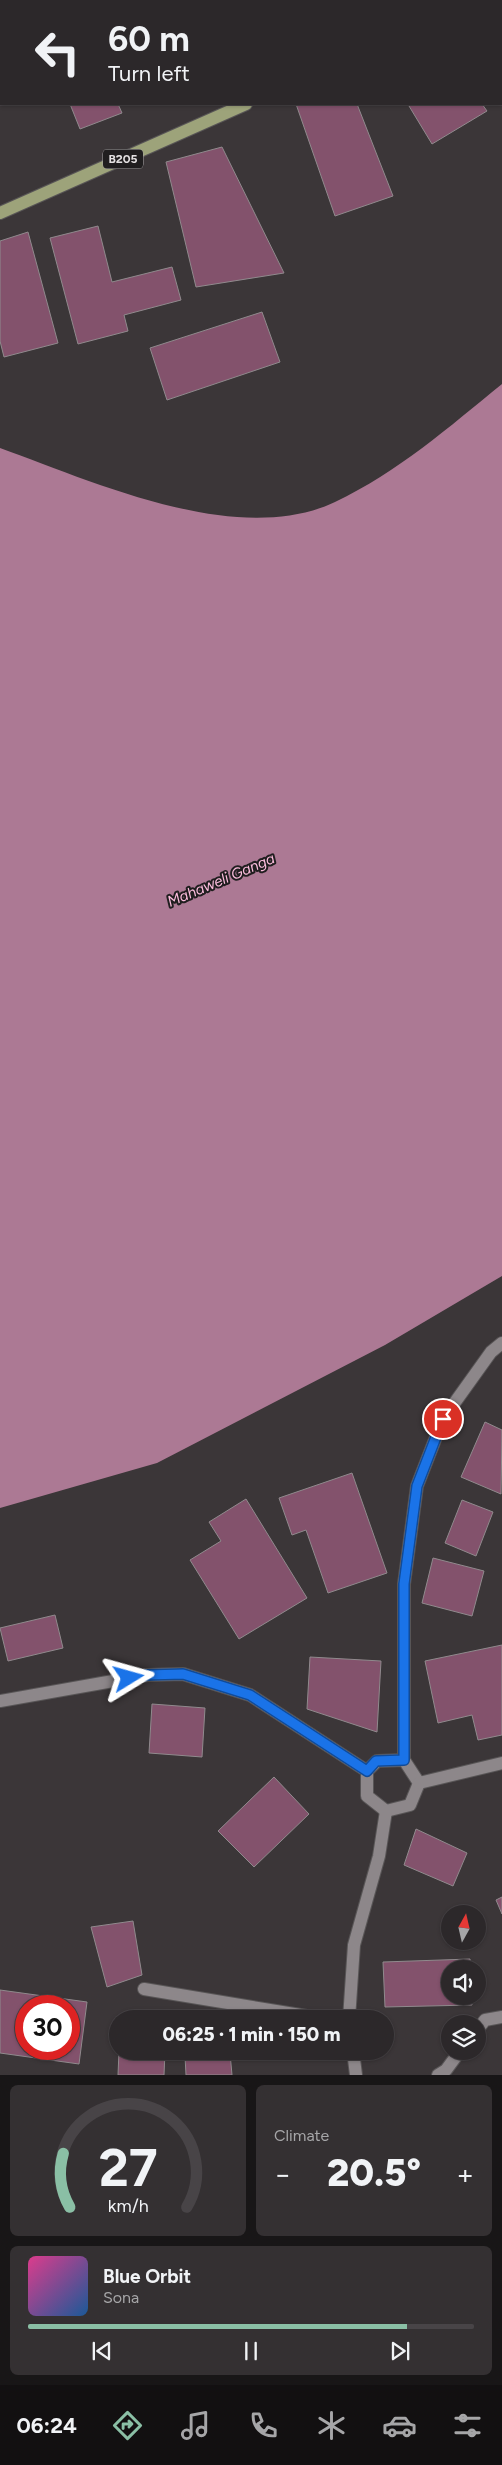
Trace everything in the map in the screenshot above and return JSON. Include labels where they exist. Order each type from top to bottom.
[{"type":"main road","name":"B205","points":[[0,213],[244,105]]},
{"type":"street","points":[[419,1783],[404,1760],[404,1584],[417,1486],[443,1419],[491,1352],[502,1343]]},
{"type":"street","points":[[0,1701],[147,1675],[183,1674],[250,1695],[367,1771]]},
{"type":"street","points":[[386,1811],[367,1796],[367,1771],[376,1761],[404,1760]]},
{"type":"street","points":[[419,1783],[502,1763]]},
{"type":"street","points":[[386,1811],[410,1804],[419,1783]]},
{"type":"street","points":[[350,2010],[354,1945],[379,1856],[386,1811]]},
{"type":"street","points":[[144,1989],[271,2010]]},
{"type":"street","points":[[486,2020],[502,2017]]},
{"type":"street","points":[[354,2060],[356,2075]]},
{"type":"street","points":[[438,2075],[446,2070],[453,2060]]},
{"type":"water","name":"Mahaweli Ganga","points":[[502,384],[502,1276],[385,1345],[157,1463],[0,1508],[0,448],[78,477],[166,505],[211,514],[255,518],[297,514],[335,502],[380,477],[422,448]]},
{"type":"building","points":[[70,105],[118,105],[122,113],[80,129]]},
{"type":"building","points":[[296,105],[357,105],[393,196],[335,216]]},
{"type":"building","points":[[483,105],[487,111],[432,144],[409,106]]},
{"type":"building","points":[[222,147],[284,273],[196,287],[166,162]]},
{"type":"building","points":[[98,226],[112,282],[172,267],[181,300],[124,315],[128,331],[78,344],[50,238]]},
{"type":"building","points":[[28,232],[58,343],[4,357],[0,341],[0,241]]},
{"type":"building","points":[[262,312],[280,362],[167,400],[150,348]]},
{"type":"building","points":[[485,1422],[502,1430],[501,1494],[461,1477]]},
{"type":"building","points":[[352,1473],[387,1573],[328,1593],[306,1530],[292,1535],[279,1498]]},
{"type":"building","points":[[246,1499],[307,1598],[239,1639],[190,1560],[221,1541],[209,1522]]},
{"type":"building","points":[[462,1500],[493,1512],[476,1556],[445,1543]]},
{"type":"building","points":[[433,1558],[484,1571],[472,1616],[422,1603]]},
{"type":"building","points":[[55,1615],[63,1648],[8,1661],[0,1628]]},
{"type":"building","points":[[502,1645],[502,1735],[478,1740],[472,1715],[438,1723],[425,1661]]},
{"type":"building","points":[[310,1657],[381,1661],[377,1732],[307,1709]]},
{"type":"building","points":[[152,1704],[205,1708],[202,1757],[149,1753]]},
{"type":"building","points":[[274,1777],[309,1814],[254,1867],[218,1831]]},
{"type":"building","points":[[416,1829],[467,1853],[453,1886],[404,1865]]},
{"type":"building","points":[[502,1897],[502,1914],[496,1900]]},
{"type":"building","points":[[133,1921],[142,1975],[107,1987],[91,1927]]},
{"type":"building","points":[[441,1960],[441,2005],[472,2005],[385,2007],[383,1962]]},
{"type":"building","points":[[0,1990],[36,1995],[15,1995],[15,2055],[0,2053]]},
{"type":"building","points":[[80,2001],[87,2002],[80,2056]]},
{"type":"building","points":[[50,2060],[80,2060],[79,2064]]},
{"type":"building","points":[[119,2060],[165,2060],[164,2075],[118,2075]]},
{"type":"building","points":[[185,2060],[231,2060],[232,2075],[186,2075]]},
{"type":"route","points":[[129,1678],[147,1675],[183,1674],[250,1695],[367,1771],[376,1761],[404,1760],[404,1584],[417,1486],[443,1419]]}]
